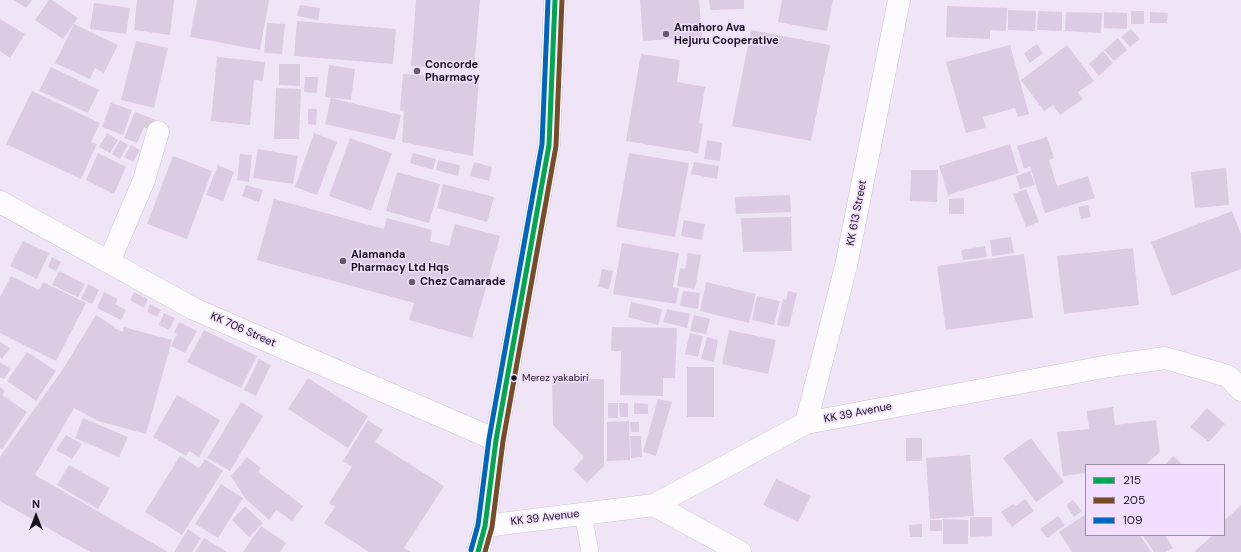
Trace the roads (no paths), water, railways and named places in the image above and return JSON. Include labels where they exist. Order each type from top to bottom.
[{"type":"street","points":[[478,552],[485,526],[496,440],[549,145],[554,0]]},
{"type":"street","name":"KK 613 Street","points":[[806,423],[846,266],[899,0]]},
{"type":"street","points":[[109,262],[144,180],[158,132]]},
{"type":"street","name":"KK 706 Street","points":[[0,202],[194,309],[496,440]]},
{"type":"street","name":"KK 39 Avenue","points":[[485,526],[654,505],[806,423],[1109,366],[1165,358],[1228,376],[1241,390]]},
{"type":"street","points":[[654,505],[740,552]]},
{"type":"lane","points":[[583,514],[590,552]]},
{"type":"place","name":"Amahoro Ava Hejuru Cooperative","points":[[666,34]]},
{"type":"place","name":"Concorde Pharmacy","points":[[417,71]]},
{"type":"place","name":"Alamanda Pharmacy Ltd Hqs","points":[[343,261]]},
{"type":"place","name":"Chez Camarade","points":[[412,282]]},
{"type":"place","name":"Merez yakabiri","points":[[514,378]]}]
